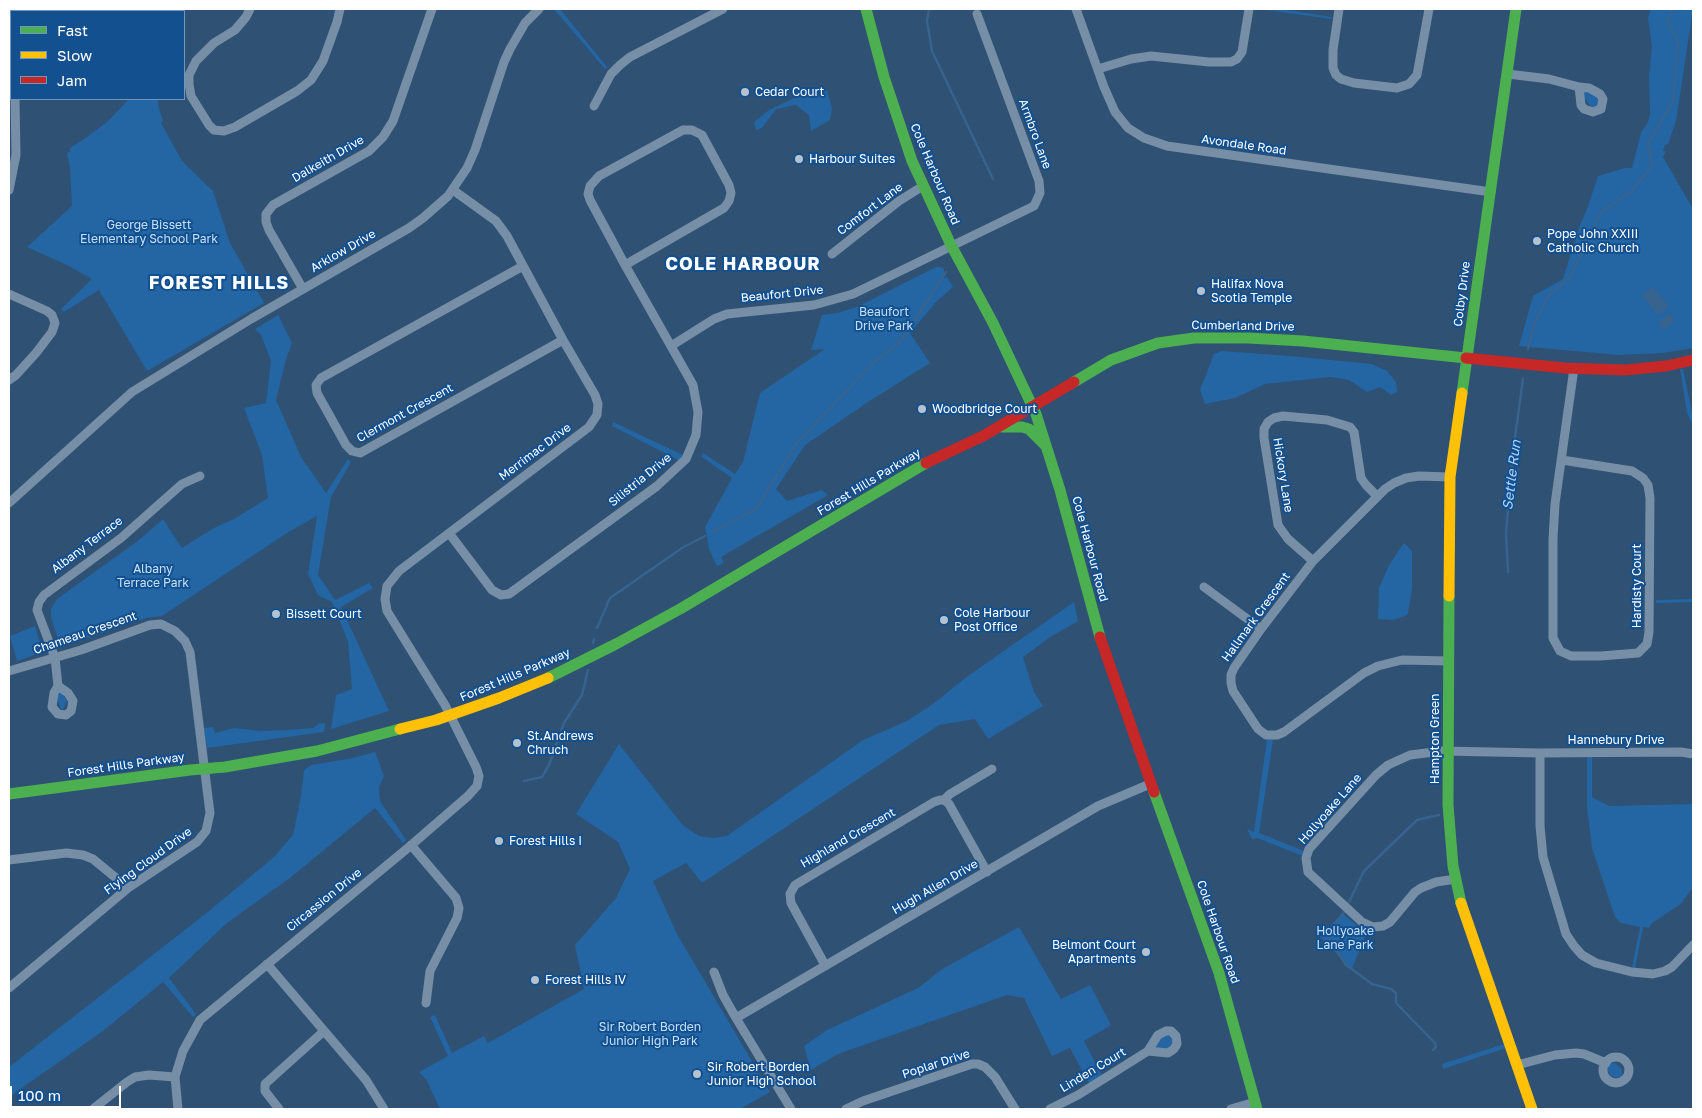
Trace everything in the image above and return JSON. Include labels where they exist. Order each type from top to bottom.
[{"type":"main road","name":"Cole Harbour Road","points":[[866,9],[884,77],[904,141],[923,186],[1033,406],[1060,490],[1097,629],[1150,784],[1219,974],[1256,1106]]},
{"type":"main road","name":"Colby Drive","points":[[1468,357],[1475,294],[1516,9]]},
{"type":"main road","name":"Cumberland Drive","points":[[1033,406],[1111,360],[1158,343],[1182,339],[1248,338],[1468,357]]},
{"type":"main road","points":[[1468,357],[1574,368],[1625,370],[1666,366],[1693,360]]},
{"type":"main road","name":"Hampton Green","points":[[1468,357],[1450,477],[1448,826],[1462,906],[1532,1109]]},
{"type":"main road","name":"Forest Hills Parkway","points":[[9,794],[204,769],[326,749],[450,716],[560,673],[680,609],[919,466],[997,428],[1033,406]]},
{"type":"main road","points":[[997,428],[1020,426],[1029,429],[1046,446]]},
{"type":"street","points":[[250,9],[246,17],[234,30],[214,43],[187,72],[190,92],[209,125],[217,130],[228,130],[297,91],[311,80],[323,61],[340,9]]},
{"type":"street","name":"Dalkeith Drive","points":[[303,289],[269,230],[266,214],[273,205],[369,151],[383,137],[392,121],[432,9]]},
{"type":"street","name":"Arklow Drive","points":[[9,503],[132,392],[424,218],[454,190],[468,168],[504,62],[525,24],[539,9]]},
{"type":"street","points":[[594,106],[611,74],[625,61],[723,9]]},
{"type":"street","name":"Avondale Road","points":[[1076,9],[1110,102],[1121,120],[1137,134],[1156,144],[1491,192]]},
{"type":"street","points":[[1098,69],[1131,59],[1151,56],[1209,62],[1231,62],[1242,52],[1250,9]]},
{"type":"street","points":[[1339,9],[1333,50],[1333,68],[1336,74],[1345,81],[1392,88],[1402,88],[1409,84],[1417,75],[1429,9]]},
{"type":"street","name":"Armbro Lane","points":[[952,245],[1028,210],[1036,203],[1040,193],[1039,181],[977,14]]},
{"type":"street","points":[[1508,74],[1549,79],[1579,87]]},
{"type":"street","points":[[9,190],[16,155],[15,100]]},
{"type":"street","name":"Silistria Drive","points":[[449,533],[492,590],[501,595],[509,594],[671,474],[686,459],[691,451],[696,435],[698,412],[693,385],[625,265],[588,194],[590,186],[599,176],[676,134],[685,130],[695,131],[702,135],[729,185],[731,193],[728,203],[724,208],[625,265]]},
{"type":"street","name":"Comfort Lane","points":[[832,254],[892,207],[923,186]]},
{"type":"street","name":"Merrimac Drive","points":[[450,716],[388,611],[385,598],[387,586],[394,576],[589,428],[594,421],[598,408],[597,398],[563,340],[507,236],[496,221],[454,190]]},
{"type":"street","name":"Beaufort Drive","points":[[671,346],[714,319],[727,314],[815,305],[844,297],[952,245]]},
{"type":"street","name":"Clermont Crescent","points":[[523,266],[321,378],[316,385],[317,394],[346,446],[352,451],[360,453],[563,340]]},
{"type":"street","points":[[9,294],[47,311],[52,315],[55,323],[52,332],[36,354],[9,380]]},
{"type":"street","name":"Hardisty Court","points":[[1562,460],[1632,471],[1643,478],[1648,485],[1650,498],[1649,632],[1647,644],[1638,654],[1571,656],[1560,651],[1554,642],[1553,539],[1555,504],[1574,368]]},
{"type":"street","name":"Hickory Lane","points":[[1313,561],[1288,539],[1278,525],[1264,438],[1264,428],[1268,422],[1283,416],[1327,420],[1350,427],[1354,432],[1361,478],[1377,496]]},
{"type":"street","name":"Albany Terrace","points":[[58,686],[55,658],[38,610],[39,602],[44,595],[121,538],[182,484],[200,476]]},
{"type":"street","name":"Hallmark Crescent","points":[[1449,661],[1402,660],[1378,666],[1361,675],[1284,732],[1277,735],[1266,735],[1257,728],[1233,691],[1230,681],[1233,670],[1261,629],[1313,561],[1377,496],[1390,485],[1406,478],[1419,476],[1450,477]]},
{"type":"street","points":[[1204,587],[1261,629]]},
{"type":"street","name":"Chameau Crescent","points":[[9,671],[55,658],[150,625],[161,624],[175,631],[185,641],[190,652],[204,769]]},
{"type":"street","name":"Circassion Drive","points":[[178,1109],[175,1077],[183,1051],[200,1020],[472,792],[478,780],[476,767],[450,716]]},
{"type":"street","name":"Hannebury Drive","points":[[1448,751],[1540,753],[1681,752],[1693,754]]},
{"type":"street","name":"Hollyoake Lane","points":[[1448,751],[1410,755],[1382,769],[1309,849],[1306,855],[1306,864],[1308,872],[1334,897],[1362,922],[1373,927],[1383,926],[1390,922],[1415,892],[1421,888],[1436,882],[1456,879]]},
{"type":"street","points":[[1540,753],[1540,826],[1543,857],[1566,934],[1574,946],[1582,955],[1596,963],[1632,972],[1653,974],[1672,967],[1693,945]]},
{"type":"street","name":"Flying Cloud Drive","points":[[9,988],[128,888],[192,846],[204,835],[210,813],[204,769]]},
{"type":"street","name":"Highland Crescent","points":[[825,965],[791,903],[790,894],[793,887],[798,882],[936,801],[944,800],[950,794],[992,769]]},
{"type":"street","name":"Hugh Allen Drive","points":[[736,1018],[1098,806],[1150,784]]},
{"type":"street","points":[[944,800],[949,804],[988,872]]},
{"type":"street","points":[[411,845],[456,898],[459,908],[457,918],[430,971],[426,1003]]},
{"type":"street","points":[[9,860],[66,853],[83,855],[93,859],[128,888]]},
{"type":"street","points":[[267,964],[366,1080],[384,1109]]},
{"type":"street","points":[[714,972],[723,995],[791,1109]]},
{"type":"street","points":[[279,1109],[265,1091],[265,1084],[324,1031]]},
{"type":"street","name":"Linden Court","points":[[1050,1109],[1078,1095],[1148,1051]]},
{"type":"street","points":[[1517,1065],[1551,1056],[1576,1053],[1584,1054],[1606,1063]]},
{"type":"street","name":"Poplar Drive","points":[[846,1109],[972,1064],[978,1064],[985,1066],[995,1077],[1015,1109]]},
{"type":"street","points":[[94,1109],[135,1077],[149,1075],[175,1077]]},
{"type":"street","points":[[1231,1109],[1256,1106]]},
{"type":"green space","points":[[554,9],[560,9],[607,67],[605,69]]},
{"type":"green space","points":[[1260,9],[1280,9],[1332,17],[1331,19]]},
{"type":"green space","points":[[1651,9],[1693,9],[1676,121],[1668,144],[1665,145],[1663,151],[1666,151],[1663,157],[1693,209],[1693,348],[1663,353],[1619,355],[1519,346],[1533,296],[1563,279],[1598,176],[1625,168],[1632,168],[1641,133],[1648,122],[1650,114],[1649,76],[1652,47],[1648,18]]},
{"type":"green space","points":[[817,87],[827,90],[832,108],[830,120],[811,131],[809,115],[796,105],[776,109],[762,128],[756,130],[754,122],[769,110]]},
{"type":"green space","points":[[1584,91],[1597,96],[1600,105],[1592,108],[1585,99]]},
{"type":"green space","name":"George Bissett Elementary School Park","points":[[128,100],[158,100],[163,121],[161,123],[182,161],[213,191],[230,243],[264,303],[147,371],[99,290],[64,312],[61,309],[92,279],[67,265],[27,247],[72,206],[70,168],[67,153],[70,151],[70,148],[108,121]]},
{"type":"green space","name":"Beaufort Drive Park","points":[[936,267],[944,269],[944,278],[947,277],[953,287],[936,302],[910,333],[930,363],[805,445],[776,489],[787,501],[822,490],[828,495],[721,557],[724,563],[717,566],[709,549],[705,527],[732,478],[702,457],[703,453],[735,474],[743,462],[760,393],[825,349],[811,350],[822,315],[857,307]]},
{"type":"green space","name":"Albany Terrace Park","points":[[278,315],[292,343],[276,400],[301,457],[326,493],[348,459],[351,462],[331,497],[318,575],[335,600],[369,583],[373,588],[341,607],[389,711],[331,729],[336,695],[352,689],[348,641],[332,602],[318,595],[308,574],[317,516],[287,533],[162,616],[146,618],[64,646],[59,643],[51,617],[51,609],[57,599],[139,540],[163,519],[182,548],[268,498],[262,455],[244,408],[266,403],[271,361],[261,335],[255,329]]},
{"type":"green space","points":[[1222,351],[1372,364],[1387,371],[1396,382],[1397,392],[1391,395],[1380,387],[1367,392],[1349,380],[1330,377],[1265,384],[1235,398],[1205,404],[1200,390],[1214,354]]},
{"type":"green space","points":[[1680,369],[1683,369],[1693,425],[1687,413]]},
{"type":"green space","points":[[613,422],[685,456],[682,462],[612,426]]},
{"type":"green space","points":[[1404,543],[1412,551],[1412,589],[1408,613],[1406,616],[1392,620],[1378,619],[1379,588],[1389,565]]},
{"type":"green space","points":[[1693,599],[1693,602],[1656,603],[1656,600]]},
{"type":"green space","name":"Sir Robert Borden Junior High Park","points":[[1074,602],[1078,621],[1050,637],[1023,657],[1034,692],[1043,706],[988,739],[975,719],[939,725],[702,883],[686,863],[653,881],[677,934],[770,1092],[740,1109],[440,1109],[426,1079],[419,1072],[448,1056],[430,1017],[435,1015],[452,1053],[484,1036],[488,1043],[584,989],[575,945],[616,898],[630,869],[618,842],[576,814],[619,744],[681,823],[699,836],[714,838],[727,836],[863,740],[907,721],[933,704],[965,678]]},
{"type":"green space","points":[[35,626],[43,652],[17,661],[10,636]]},
{"type":"green space","points":[[60,690],[67,701],[63,710],[57,699]]},
{"type":"green space","points":[[325,723],[324,732],[207,748],[204,728],[213,727],[215,733],[234,728],[260,731],[313,728],[318,724]]},
{"type":"green space","points":[[1267,739],[1273,740],[1259,833],[1304,851],[1303,856],[1257,838],[1252,839],[1247,829],[1254,832]]},
{"type":"green space","points":[[375,752],[384,776],[379,787],[380,801],[406,840],[403,843],[375,808],[290,878],[227,923],[169,978],[196,1014],[193,1017],[163,982],[103,1031],[9,1097],[9,1067],[204,915],[273,858],[293,835],[304,770],[311,765],[353,758]]},
{"type":"green space","points":[[1587,757],[1592,757],[1592,797],[1609,806],[1693,804],[1693,887],[1681,904],[1652,923],[1649,928],[1643,927],[1635,968],[1632,967],[1640,927],[1621,923],[1615,917],[1592,848],[1587,807]]},
{"type":"green space","name":"Hollyoake Lane Park","points":[[1342,913],[1366,933],[1352,969],[1320,937]]},
{"type":"green space","points":[[1019,927],[1061,999],[1090,985],[1111,1025],[1084,1041],[1102,1076],[1089,1083],[1070,1048],[1052,1056],[1024,998],[1007,995],[838,1054],[811,1070],[804,1046],[827,1030],[918,988],[942,969]]},
{"type":"green space","points":[[1167,1035],[1172,1036],[1174,1044],[1165,1051],[1156,1048],[1161,1038]]},
{"type":"green space","points":[[1504,1044],[1506,1048],[1443,1069],[1442,1064]]},
{"type":"green space","points":[[1615,1063],[1622,1069],[1622,1077],[1616,1078],[1611,1076],[1608,1071],[1608,1064]]},
{"type":"shaded area","points":[[1653,286],[1669,307],[1658,315],[1642,295]]},
{"type":"shaded area","points":[[1669,313],[1675,320],[1664,330],[1658,323]]},
{"type":"waterway","points":[[929,9],[927,21],[932,51],[993,179]]},
{"type":"waterway","name":"Settle Run","points":[[1528,349],[1534,325],[1549,295],[1570,278],[1601,212],[1631,192],[1652,166],[1648,144],[1673,101],[1678,41],[1668,22],[1672,9]]},
{"type":"waterway","points":[[712,532],[756,509],[796,444],[872,364],[900,342],[946,272]]},
{"type":"waterway","name":"Settle Run","points":[[1508,572],[1506,533],[1513,452],[1523,379]]},
{"type":"waterway","points":[[597,628],[610,598],[682,548],[705,536]]},
{"type":"waterway","points":[[593,643],[594,639]]},
{"type":"waterway","points":[[524,781],[542,777],[549,765],[564,723],[582,695],[588,670]]},
{"type":"waterway","name":"Settle Run","points":[[1349,902],[1364,871],[1417,820],[1439,815]]},
{"type":"waterway","name":"Settle Run","points":[[1344,912],[1328,934],[1333,946],[1346,965],[1372,984],[1391,989],[1396,993],[1396,1003],[1435,1043],[1436,1047],[1433,1050]]},
{"type":"traffic: fast","points":[[866,9],[884,77],[912,161],[951,245],[993,323],[1036,414],[1060,490],[1100,637]]},
{"type":"traffic: fast","points":[[1462,393],[1516,9]]},
{"type":"traffic: fast","points":[[1074,382],[1111,360],[1158,343],[1194,338],[1303,341],[1466,358]]},
{"type":"traffic: fast","points":[[1002,427],[1029,429],[1045,445]]},
{"type":"traffic: fast","points":[[548,678],[680,609],[926,463]]},
{"type":"traffic: fast","points":[[1449,596],[1448,805],[1453,866],[1461,903]]},
{"type":"traffic: fast","points":[[9,794],[225,767],[317,751],[400,729]]},
{"type":"traffic: fast","points":[[1154,792],[1219,973],[1257,1109]]},
{"type":"traffic: slow","points":[[1449,596],[1450,477],[1462,393]]},
{"type":"traffic: slow","points":[[400,729],[436,720],[499,698],[548,678]]},
{"type":"traffic: slow","points":[[1461,903],[1532,1109]]},
{"type":"traffic: jam","points":[[1466,358],[1565,368],[1625,370],[1666,366],[1693,360]]},
{"type":"traffic: jam","points":[[926,463],[983,436],[1074,382]]},
{"type":"traffic: jam","points":[[1100,637],[1154,792]]},
{"type":"place","name":"Cedar Court","points":[[745,92]]},
{"type":"place","name":"Harbour Suites","points":[[799,159]]},
{"type":"place","name":"Pope John XXIII Catholic Church","points":[[1537,241]]},
{"type":"place","name":"Halifax Nova Scotia Temple","points":[[1201,291]]},
{"type":"place","name":"Woodbridge Court","points":[[922,409]]},
{"type":"place","name":"Bissett Court","points":[[276,614]]},
{"type":"place","name":"Cole Harbour Post Office","points":[[944,620]]},
{"type":"place","name":"St.Andrews Chruch","points":[[517,743]]},
{"type":"place","name":"Forest Hills I","points":[[499,841]]},
{"type":"place","name":"Belmont Court Apartments","points":[[1146,952]]},
{"type":"place","name":"Forest Hills IV","points":[[535,980]]},
{"type":"place","name":"Sir Robert Borden Junior High School","points":[[697,1074]]},
{"type":"district","name":"COLE HARBOUR","points":[[743,264]]},
{"type":"district","name":"FOREST HILLS","points":[[219,283]]}]
